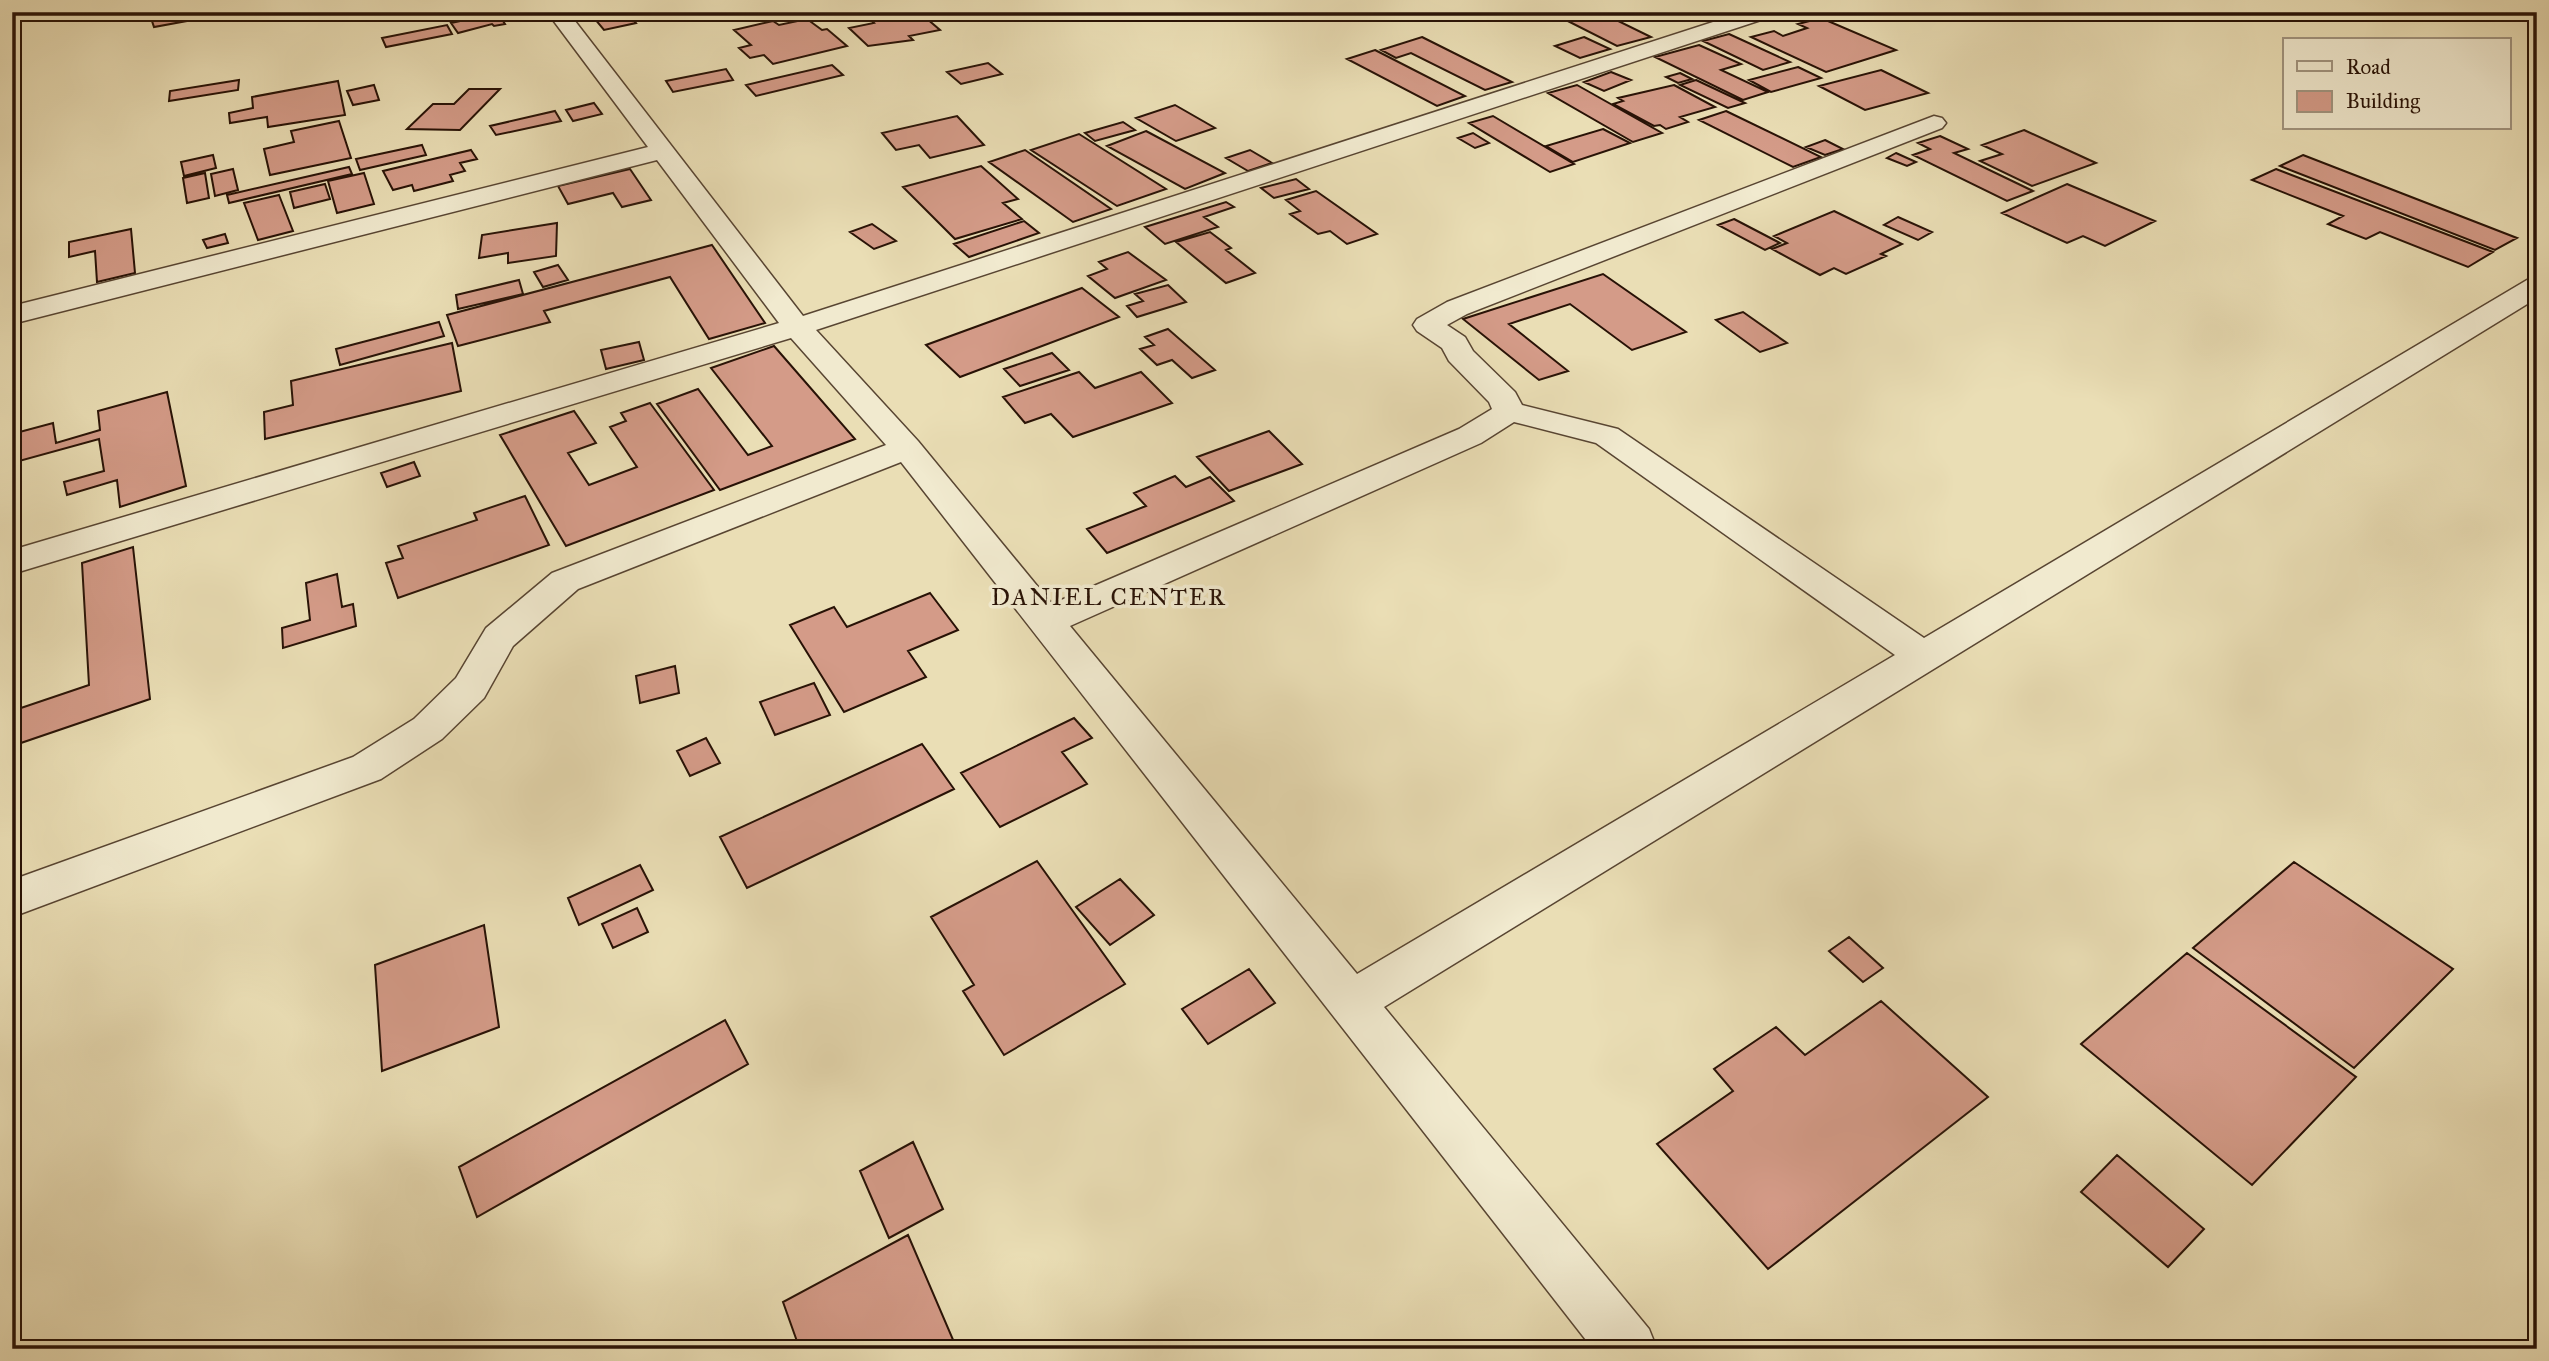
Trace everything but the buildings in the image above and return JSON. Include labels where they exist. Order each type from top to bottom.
[{"type":"street","points":[[557,12],[797,327],[907,448],[1629,1349]]},
{"type":"street","points":[[12,562],[797,327],[1766,12]]},
{"type":"street","points":[[1508,411],[1504,399],[1460,355],[1455,343],[1427,325],[1457,308],[1934,123]]},
{"type":"street","points":[[12,315],[662,151]]},
{"type":"street","points":[[1352,1002],[2537,285]]},
{"type":"street","points":[[1047,621],[1470,436],[1496,422],[1508,411]]},
{"type":"street","points":[[1508,411],[1607,436],[1923,656]]},
{"type":"street","points":[[12,899],[368,768],[428,729],[470,688],[499,637],[565,581],[907,448]]},
{"type":"district","name":"DANIEL CENTER","points":[[1109,597]]}]
